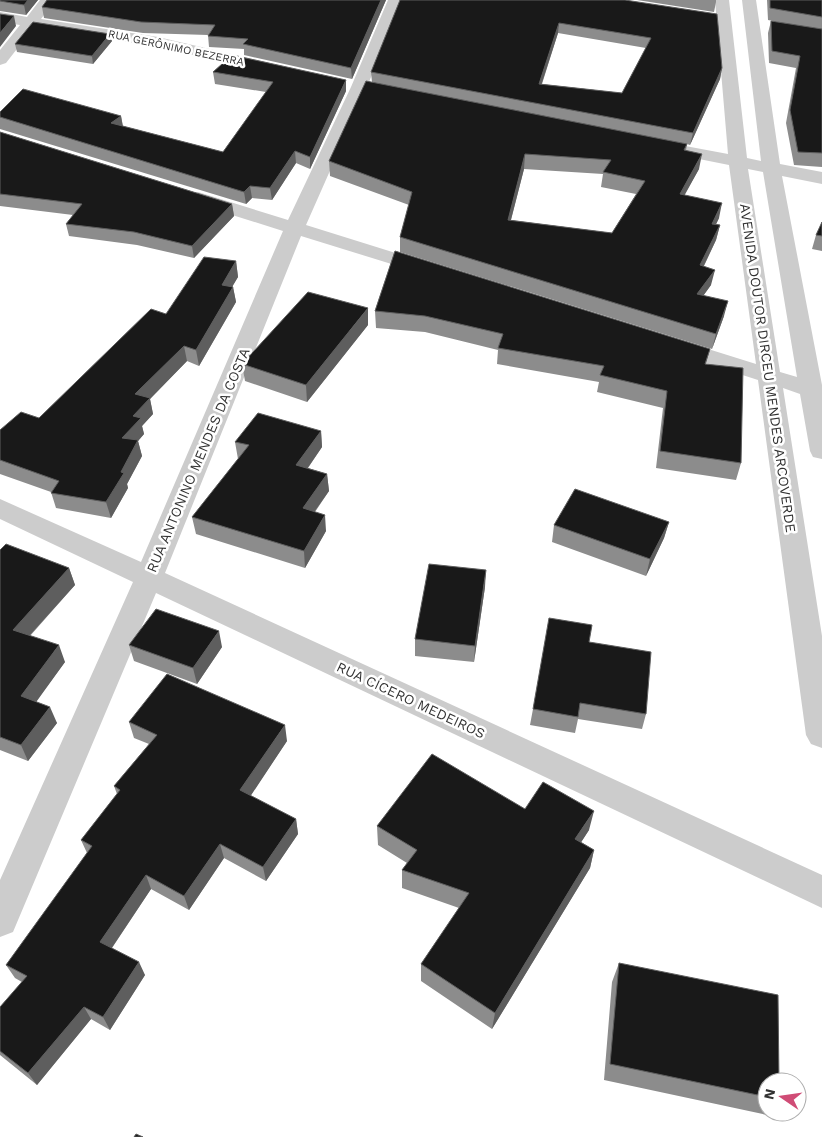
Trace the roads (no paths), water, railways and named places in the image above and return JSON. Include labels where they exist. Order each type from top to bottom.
[{"type":"street","points":[[0,60],[48,0]]},
{"type":"street","name":"RUA ANTONINO MENDES DA COSTA","points":[[0,920],[149,577],[294,229],[359,87],[395,0]]},
{"type":"street","points":[[749,0],[762,26],[771,167],[817,391],[822,451]]},
{"type":"street","points":[[717,12],[762,26]]},
{"type":"street","name":"AVENIDA DOUTOR DIRCEU MENDES ARCOVERDE","points":[[717,12],[822,735]]},
{"type":"street","name":"RUA GERÔNIMO BEZERRA","points":[[0,17],[158,42],[284,71]]},
{"type":"street","points":[[652,145],[822,178]]},
{"type":"street","points":[[180,192],[447,276]]},
{"type":"street","points":[[656,340],[817,391]]},
{"type":"street","name":"RUA CÍCERO MEDEIROS","points":[[0,508],[822,892]]}]
